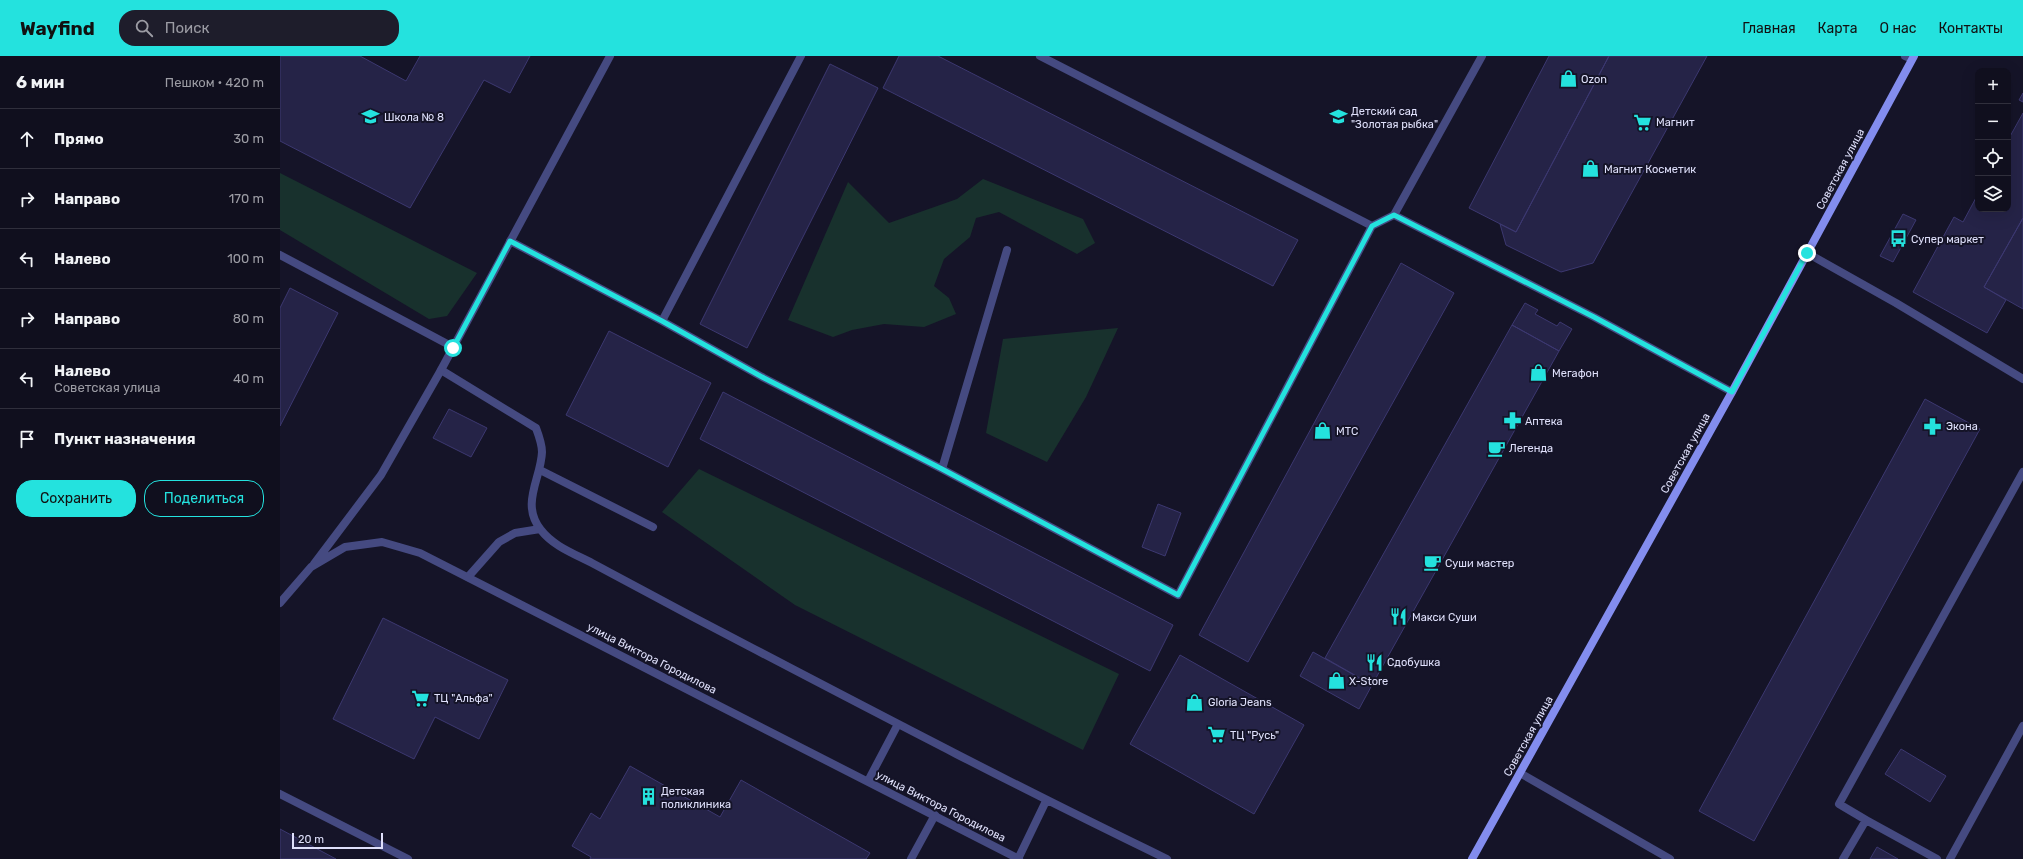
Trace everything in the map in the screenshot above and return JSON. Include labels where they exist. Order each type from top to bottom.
[{"type":"main road","name":"Советская улица","points":[[1472,859],[1732,392],[1910,57]]},
{"type":"street","points":[[311,567],[381,475],[453,348],[610,56]]},
{"type":"street","points":[[662,321],[801,56]]},
{"type":"street","points":[[1040,56],[1372,226]]},
{"type":"street","points":[[510,241],[662,321],[764,378],[942,469],[1178,595],[1372,226],[1394,215],[1482,56]]},
{"type":"street","points":[[1394,215],[1594,317],[1732,392]]},
{"type":"street","points":[[942,469],[1007,250]]},
{"type":"street","points":[[1807,253],[1896,303],[2023,379]]},
{"type":"street","points":[[280,255],[453,348]]},
{"type":"street","points":[[440,370],[536,428],[542,450],[540,470],[531,494],[534,518],[540,529],[552,541],[640,589],[1046,801],[1167,859]]},
{"type":"street","points":[[540,470],[653,527]]},
{"type":"street","points":[[1937,859],[1839,804],[2023,472]]},
{"type":"street","points":[[468,577],[499,542],[515,533],[540,529]]},
{"type":"street","name":"улица Виктора Городилова","points":[[280,603],[311,567],[345,547],[382,542],[420,553],[1019,859]]},
{"type":"street","points":[[868,781],[898,724]]},
{"type":"street","points":[[1950,859],[2023,726]]},
{"type":"street","points":[[1520,773],[1670,859]]},
{"type":"street","points":[[280,794],[408,859]]},
{"type":"street","points":[[1019,859],[1046,801]]},
{"type":"street","points":[[911,859],[935,815]]},
{"type":"street","points":[[1843,859],[1866,820]]},
{"type":"green space","points":[[280,173],[477,273],[447,316],[429,319],[280,230]]},
{"type":"green space","points":[[983,179],[1083,219],[1095,243],[1077,254],[999,212],[976,218],[970,237],[944,259],[934,286],[949,298],[956,314],[924,327],[884,324],[852,330],[833,337],[788,320],[848,182],[889,223],[957,199]]},
{"type":"green space","points":[[1118,328],[1086,397],[1047,462],[986,433],[1003,339]]},
{"type":"green space","points":[[699,469],[1119,674],[1083,750],[795,605],[662,512]]},
{"type":"building","name":"Школа № 8","points":[[280,56],[360,56],[406,81],[420,56],[530,56],[510,93],[484,80],[410,208],[280,141]]},
{"type":"building","points":[[899,56],[938,56],[1298,240],[1273,286],[883,88]]},
{"type":"building","points":[[1549,56],[1609,56],[1516,232],[1469,208]]},
{"type":"building","points":[[1609,56],[1707,56],[1593,263],[1561,272],[1506,245],[1500,224],[1516,232]]},
{"type":"building","points":[[830,64],[878,88],[747,348],[700,324]]},
{"type":"building","points":[[2023,93],[2023,102],[2019,100]]},
{"type":"building","points":[[2023,113],[2023,218],[1984,287],[2006,300],[1987,333],[1913,292],[1954,217],[1963,222],[1975,200],[1975,212],[2011,212],[2011,135]]},
{"type":"building","points":[[1903,214],[1916,220],[1893,262],[1880,256]]},
{"type":"building","points":[[2023,218],[2023,309],[1984,287]]},
{"type":"building","points":[[1401,263],[1454,293],[1248,662],[1199,635]]},
{"type":"building","points":[[290,288],[338,313],[280,426],[280,308]]},
{"type":"building","points":[[1525,303],[1538,310],[1535,314],[1557,326],[1560,322],[1572,329],[1559,351],[1512,325]]},
{"type":"building","points":[[1512,325],[1559,351],[1372,685],[1325,658]]},
{"type":"building","points":[[609,331],[711,383],[668,467],[566,415]]},
{"type":"building","points":[[723,392],[1173,625],[1150,671],[700,439]]},
{"type":"building","points":[[1925,399],[1980,429],[1754,841],[1699,811]]},
{"type":"building","points":[[449,409],[487,428],[471,457],[433,438]]},
{"type":"building","points":[[1158,504],[1181,513],[1165,556],[1142,547]]},
{"type":"building","name":"ТЦ \"Альфа\"","points":[[383,618],[508,680],[479,739],[435,717],[414,759],[333,719]]},
{"type":"building","name":"X-Store","points":[[1313,652],[1372,685],[1359,709],[1300,676]]},
{"type":"building","name":"ТЦ \"Русь\"","points":[[1180,655],[1304,725],[1254,814],[1130,744]]},
{"type":"building","points":[[1901,749],[1946,776],[1930,802],[1885,774]]},
{"type":"building","name":"Детская поликлиника","points":[[630,766],[720,817],[741,780],[870,853],[866,859],[590,859],[591,857],[572,846],[591,813],[600,819]]},
{"type":"building","points":[[280,829],[336,859],[280,859]]},
{"type":"building","points":[[1877,847],[1898,859],[1870,859]]},
{"type":"place","name":"Ozon","points":[[1568,79]]},
{"type":"place","name":"Школа № 8","points":[[371,117]]},
{"type":"place","name":"Детский сад \"Золотая рыбка\"","points":[[1338,117]]},
{"type":"place","name":"Магнит","points":[[1643,122]]},
{"type":"place","name":"Магнит Косметик","points":[[1591,169]]},
{"type":"place","name":"Супер маркет","points":[[1898,239]]},
{"type":"place","name":"Мегафон","points":[[1539,373]]},
{"type":"place","name":"Аптека","points":[[1512,421]]},
{"type":"place","name":"Экона","points":[[1933,426]]},
{"type":"place","name":"МТС","points":[[1323,431]]},
{"type":"place","name":"Легенда","points":[[1496,448]]},
{"type":"place","name":"Суши мастер","points":[[1432,563]]},
{"type":"place","name":"Макси Суши","points":[[1399,617]]},
{"type":"place","name":"Сдобушка","points":[[1374,662]]},
{"type":"place","name":"X-Store","points":[[1336,681]]},
{"type":"place","name":"ТЦ \"Альфа\"","points":[[421,698]]},
{"type":"place","name":"Gloria Jeans","points":[[1195,702]]},
{"type":"place","name":"ТЦ \"Русь\"","points":[[1217,735]]},
{"type":"place","name":"Детская поликлиника","points":[[648,797]]},
{"type":"route","points":[[453,348],[510,241],[662,321],[764,378],[942,469],[1178,595],[1372,226],[1394,215],[1594,317],[1732,392],[1807,253]]}]
